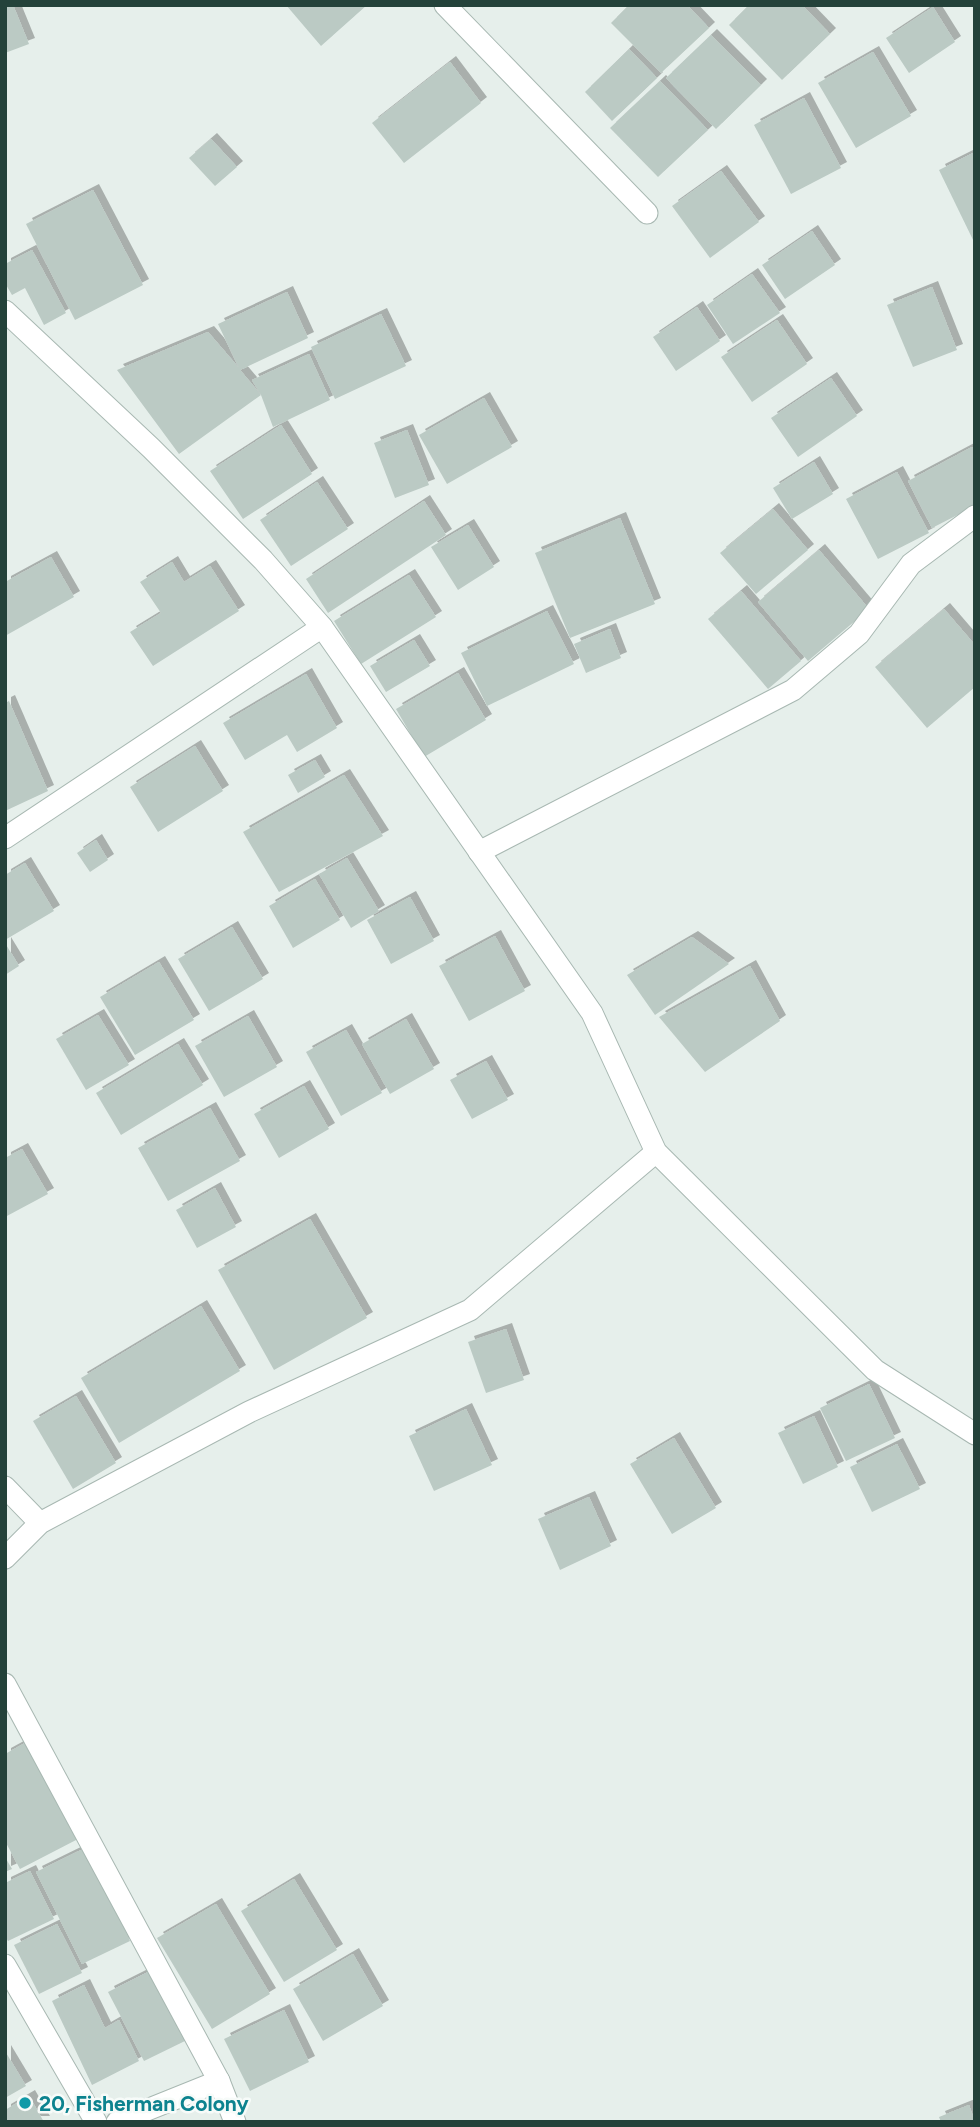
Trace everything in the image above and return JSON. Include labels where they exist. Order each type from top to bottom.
[{"type":"street","points":[[445,5],[647,213]]},
{"type":"street","points":[[5,311],[151,448],[263,560],[322,627],[592,1013],[656,1153],[875,1370],[975,1434]]},
{"type":"street","points":[[479,852],[793,690],[859,634],[911,564],[975,516]]},
{"type":"street","points":[[5,838],[322,627]]},
{"type":"street","points":[[5,1558],[40,1523],[249,1412],[470,1310],[656,1153]]},
{"type":"street","points":[[5,1487],[40,1523]]},
{"type":"street","points":[[5,1684],[219,2081],[235,2122]]},
{"type":"street","points":[[5,1965],[96,2122]]},
{"type":"street","points":[[117,2122],[219,2081]]},
{"type":"building","points":[[5,5],[13,5],[29,44],[5,53]]},
{"type":"building","points":[[286,5],[367,5],[321,46]]},
{"type":"building","points":[[629,5],[687,5],[709,28],[661,73],[611,23]]},
{"type":"building","points":[[749,5],[802,5],[830,34],[782,80],[729,25]]},
{"type":"building","points":[[933,7],[955,42],[909,73],[886,38]]},
{"type":"building","points":[[711,35],[761,85],[716,129],[666,78]]},
{"type":"building","points":[[629,49],[657,78],[612,121],[585,92]]},
{"type":"building","points":[[873,52],[911,116],[856,148],[818,83]]},
{"type":"building","points":[[450,62],[481,103],[404,163],[372,123]]},
{"type":"building","points":[[660,81],[708,130],[658,177],[610,128]]},
{"type":"building","points":[[804,98],[841,168],[791,194],[754,125]]},
{"type":"building","points":[[211,139],[237,167],[215,186],[189,158]]},
{"type":"building","points":[[975,152],[975,244],[939,170]]},
{"type":"building","points":[[721,171],[759,222],[710,258],[672,206]]},
{"type":"building","points":[[93,190],[143,285],[75,320],[26,224]]},
{"type":"building","points":[[812,231],[835,265],[785,299],[762,265]]},
{"type":"building","points":[[32,250],[66,313],[44,325],[25,288],[12,295],[5,283],[5,264]]},
{"type":"building","points":[[752,274],[780,313],[733,344],[707,305]]},
{"type":"building","points":[[932,287],[957,350],[913,367],[887,305]]},
{"type":"building","points":[[287,292],[308,338],[240,370],[261,395],[179,454],[117,370],[208,332],[239,368],[218,324]]},
{"type":"building","points":[[697,307],[720,341],[676,371],[653,337]]},
{"type":"building","points":[[381,314],[406,366],[335,399],[311,347]]},
{"type":"building","points":[[777,320],[807,364],[752,402],[721,357]]},
{"type":"building","points":[[309,354],[330,400],[273,427],[252,380]]},
{"type":"building","points":[[831,378],[857,416],[798,457],[771,418]]},
{"type":"building","points":[[484,398],[512,447],[447,484],[419,435]]},
{"type":"building","points":[[281,425],[312,474],[243,519],[210,471]]},
{"type":"building","points":[[407,430],[429,485],[395,498],[374,443]]},
{"type":"building","points":[[972,447],[975,451],[975,506],[932,528],[908,481]]},
{"type":"building","points":[[814,462],[833,494],[792,519],[773,488]]},
{"type":"building","points":[[897,472],[929,533],[878,559],[846,499]]},
{"type":"building","points":[[317,482],[348,529],[291,566],[260,520]]},
{"type":"building","points":[[424,501],[446,535],[328,613],[306,579]]},
{"type":"building","points":[[773,509],[808,550],[756,594],[720,553]]},
{"type":"building","points":[[620,518],[655,604],[570,638],[535,553]]},
{"type":"building","points":[[468,525],[494,567],[458,590],[431,547]]},
{"type":"building","points":[[819,550],[869,609],[808,661],[758,602]]},
{"type":"building","points":[[51,557],[74,597],[5,636],[5,582]]},
{"type":"building","points":[[172,562],[184,582],[210,566],[239,611],[153,666],[130,632],[161,613],[140,582]]},
{"type":"building","points":[[409,575],[436,617],[361,664],[334,621]]},
{"type":"building","points":[[741,591],[801,661],[768,689],[708,619]]},
{"type":"building","points":[[944,609],[975,645],[975,687],[927,728],[875,667]]},
{"type":"building","points":[[547,611],[574,664],[487,706],[461,653]]},
{"type":"building","points":[[610,629],[621,658],[586,673],[574,644]]},
{"type":"building","points":[[414,640],[430,666],[386,692],[370,666]]},
{"type":"building","points":[[458,673],[486,720],[424,757],[396,709]]},
{"type":"building","points":[[306,674],[337,728],[297,752],[287,735],[245,760],[223,723]]},
{"type":"building","points":[[9,701],[48,791],[5,811],[5,703]]},
{"type":"building","points":[[195,746],[223,791],[158,832],[130,787]]},
{"type":"building","points":[[315,760],[325,777],[298,793],[288,775]]},
{"type":"building","points":[[344,775],[383,836],[279,892],[243,832]]},
{"type":"building","points":[[96,840],[108,860],[90,872],[77,853]]},
{"type":"building","points":[[347,858],[379,911],[351,928],[319,874]]},
{"type":"building","points":[[25,863],[54,911],[5,940],[5,875]]},
{"type":"building","points":[[315,879],[340,920],[293,948],[269,906]]},
{"type":"building","points":[[410,897],[434,941],[391,964],[367,920]]},
{"type":"building","points":[[232,927],[263,979],[209,1011],[178,959]]},
{"type":"building","points":[[495,936],[525,991],[469,1021],[439,966]]},
{"type":"building","points":[[692,937],[729,964],[655,1015],[627,975]]},
{"type":"building","points":[[5,943],[19,966],[5,975]]},
{"type":"building","points":[[159,962],[194,1020],[135,1055],[100,997]]},
{"type":"building","points":[[750,966],[780,1021],[705,1072],[659,1017]]},
{"type":"building","points":[[98,1015],[129,1065],[86,1090],[56,1039]]},
{"type":"building","points":[[248,1016],[277,1067],[224,1097],[195,1046]]},
{"type":"building","points":[[406,1019],[434,1069],[390,1094],[362,1044]]},
{"type":"building","points":[[346,1030],[382,1093],[341,1116],[306,1052]]},
{"type":"building","points":[[178,1044],[203,1085],[121,1135],[96,1093]]},
{"type":"building","points":[[486,1061],[508,1100],[472,1119],[450,1080]]},
{"type":"building","points":[[304,1086],[329,1129],[279,1158],[254,1114]]},
{"type":"building","points":[[210,1108],[240,1161],[168,1201],[138,1148]]},
{"type":"building","points":[[22,1149],[48,1194],[5,1217],[5,1158]]},
{"type":"building","points":[[215,1188],[236,1227],[197,1248],[176,1210]]},
{"type":"building","points":[[310,1219],[367,1318],[274,1370],[218,1270]]},
{"type":"building","points":[[201,1306],[240,1371],[119,1443],[81,1378]]},
{"type":"building","points":[[506,1329],[524,1380],[486,1393],[468,1342]]},
{"type":"building","points":[[869,1384],[895,1438],[846,1461],[820,1408]]},
{"type":"building","points":[[76,1396],[116,1463],[73,1489],[33,1421]]},
{"type":"building","points":[[466,1409],[492,1465],[434,1491],[409,1436]]},
{"type":"building","points":[[814,1416],[838,1467],[803,1484],[778,1433]]},
{"type":"building","points":[[674,1438],[716,1508],[672,1534],[630,1464]]},
{"type":"building","points":[[897,1444],[920,1489],[872,1512],[850,1467]]},
{"type":"building","points":[[589,1497],[611,1546],[560,1570],[538,1519]]},
{"type":"building","points":[[27,1742],[78,1839],[20,1869],[5,1841],[5,1754]]},
{"type":"building","points":[[85,1848],[130,1941],[82,1964],[36,1872]]},
{"type":"building","points":[[5,1857],[12,1869],[5,1872]]},
{"type":"building","points":[[30,1871],[54,1919],[8,1941],[5,1936],[5,1883]]},
{"type":"building","points":[[294,1879],[337,1950],[284,1982],[241,1911]]},
{"type":"building","points":[[216,1904],[270,1994],[212,2029],[157,1938]]},
{"type":"building","points":[[57,1924],[82,1973],[39,1994],[14,1945]]},
{"type":"building","points":[[353,1954],[383,2006],[323,2041],[293,1989]]},
{"type":"building","points":[[152,1970],[187,2040],[144,2061],[108,1992]]},
{"type":"building","points":[[84,1985],[105,2028],[119,2020],[139,2061],[92,2085],[52,2001]]},
{"type":"building","points":[[284,2010],[309,2062],[250,2091],[224,2039]]},
{"type":"building","points":[[5,2051],[26,2086],[5,2098]]},
{"type":"building","name":"20, Fisherman Colony","points":[[29,2096],[44,2122],[5,2122],[5,2110]]},
{"type":"building","points":[[969,2105],[975,2122],[941,2122],[939,2117]]},
{"type":"place","name":"20, Fisherman Colony","points":[[25,2103]]}]
